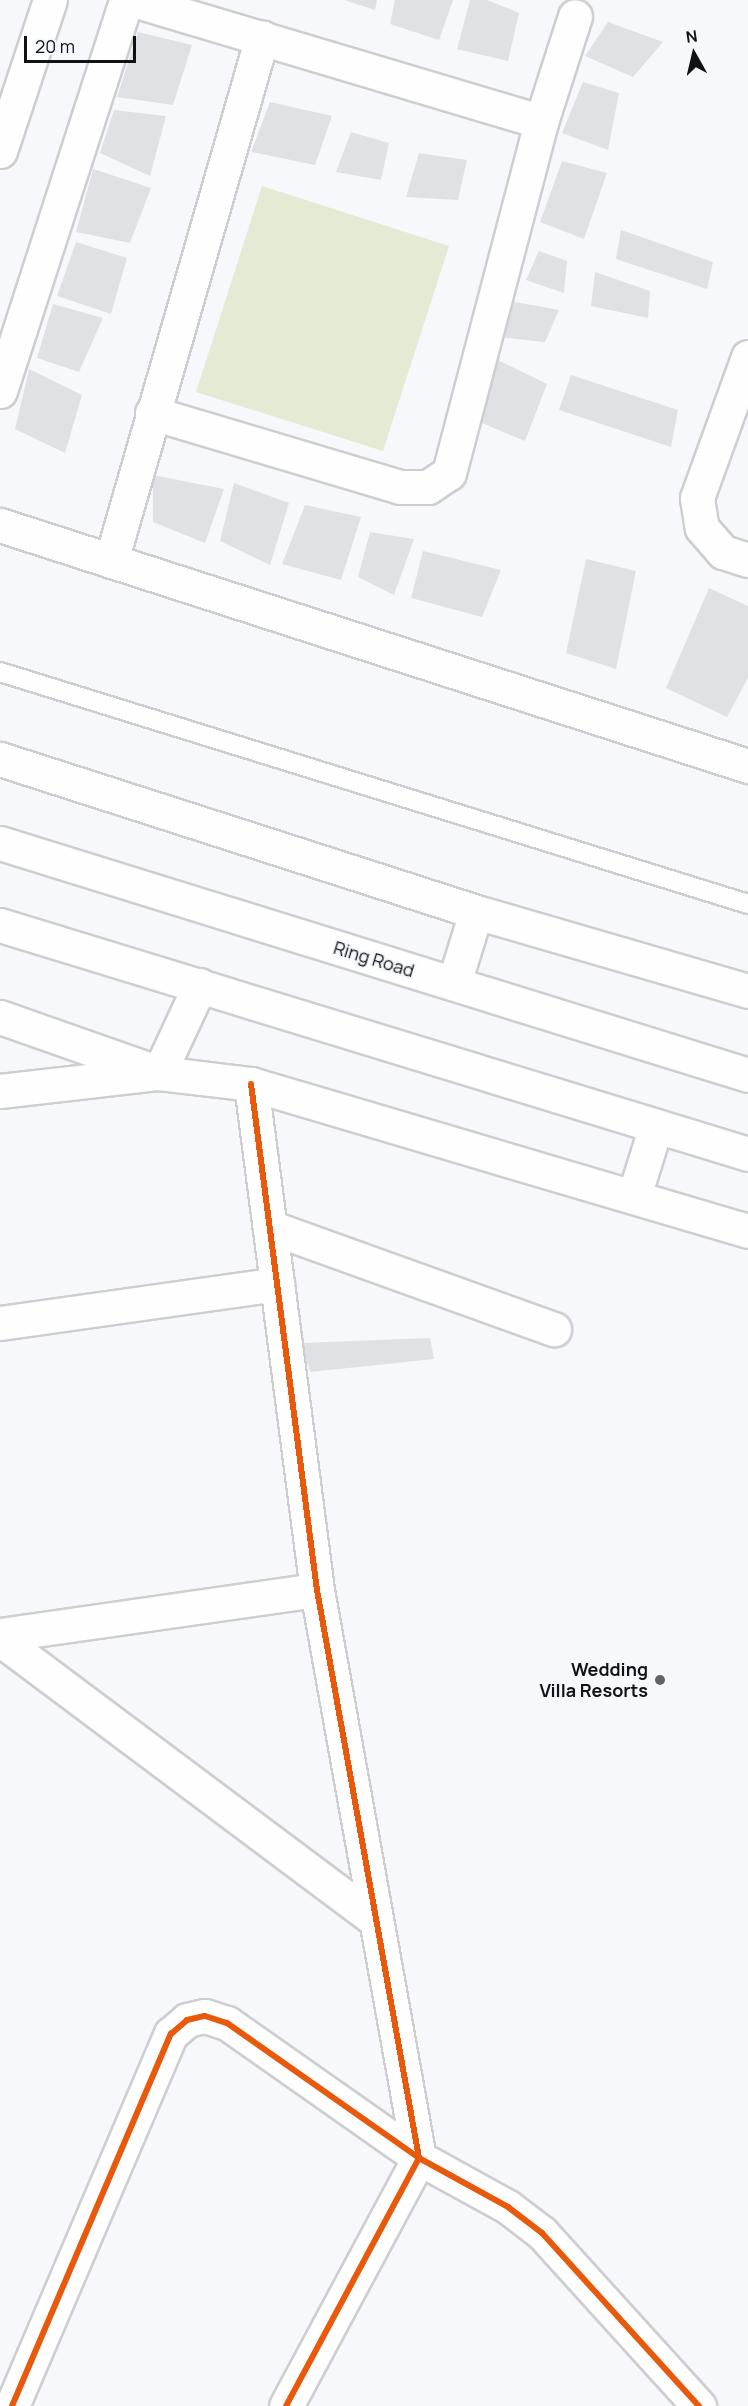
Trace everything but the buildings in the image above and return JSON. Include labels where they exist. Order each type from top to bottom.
[{"type":"street","points":[[0,151],[50,0]]},
{"type":"street","points":[[0,391],[126,0]]},
{"type":"street","points":[[133,0],[541,122]]},
{"type":"street","points":[[152,413],[400,487],[428,487],[449,473],[541,122],[575,16]]},
{"type":"street","points":[[111,561],[261,37]]},
{"type":"street","points":[[748,357],[698,498],[702,528],[723,552],[748,560]]},
{"type":"street","points":[[0,525],[748,766]]},
{"type":"street","points":[[0,759],[476,912],[748,991]]},
{"type":"street","name":"Ring Road","points":[[0,843],[748,1075]]},
{"type":"street","points":[[454,983],[476,912]]},
{"type":"street","points":[[0,925],[748,1154]]},
{"type":"street","points":[[159,1073],[200,985]]},
{"type":"street","points":[[0,1017],[159,1073],[251,1084],[748,1231]]},
{"type":"street","points":[[0,1091],[159,1073]]},
{"type":"street","points":[[251,1084],[317,1590],[419,2157],[286,2406]]},
{"type":"street","points":[[634,1196],[656,1126]]},
{"type":"street","points":[[270,1227],[554,1329]]},
{"type":"street","points":[[0,1323],[277,1284]]},
{"type":"street","points":[[0,1635],[317,1590]]},
{"type":"street","points":[[0,1639],[376,1920]]},
{"type":"street","points":[[12,2406],[171,2034],[187,2020],[206,2016],[227,2024],[419,2157],[508,2207],[542,2233],[699,2406]]},
{"type":"lane","points":[[0,672],[748,904]]},
{"type":"green space","points":[[262,186],[449,246],[383,451],[196,392]]},
{"type":"cycle path","points":[[251,1084],[317,1590],[419,2158],[286,2406]]},
{"type":"cycle path","points":[[12,2406],[171,2034],[187,2020],[205,2016],[227,2023],[419,2158],[508,2207],[542,2233],[699,2406]]},
{"type":"place","name":"Wedding Villa Resorts","points":[[660,1680]]}]
